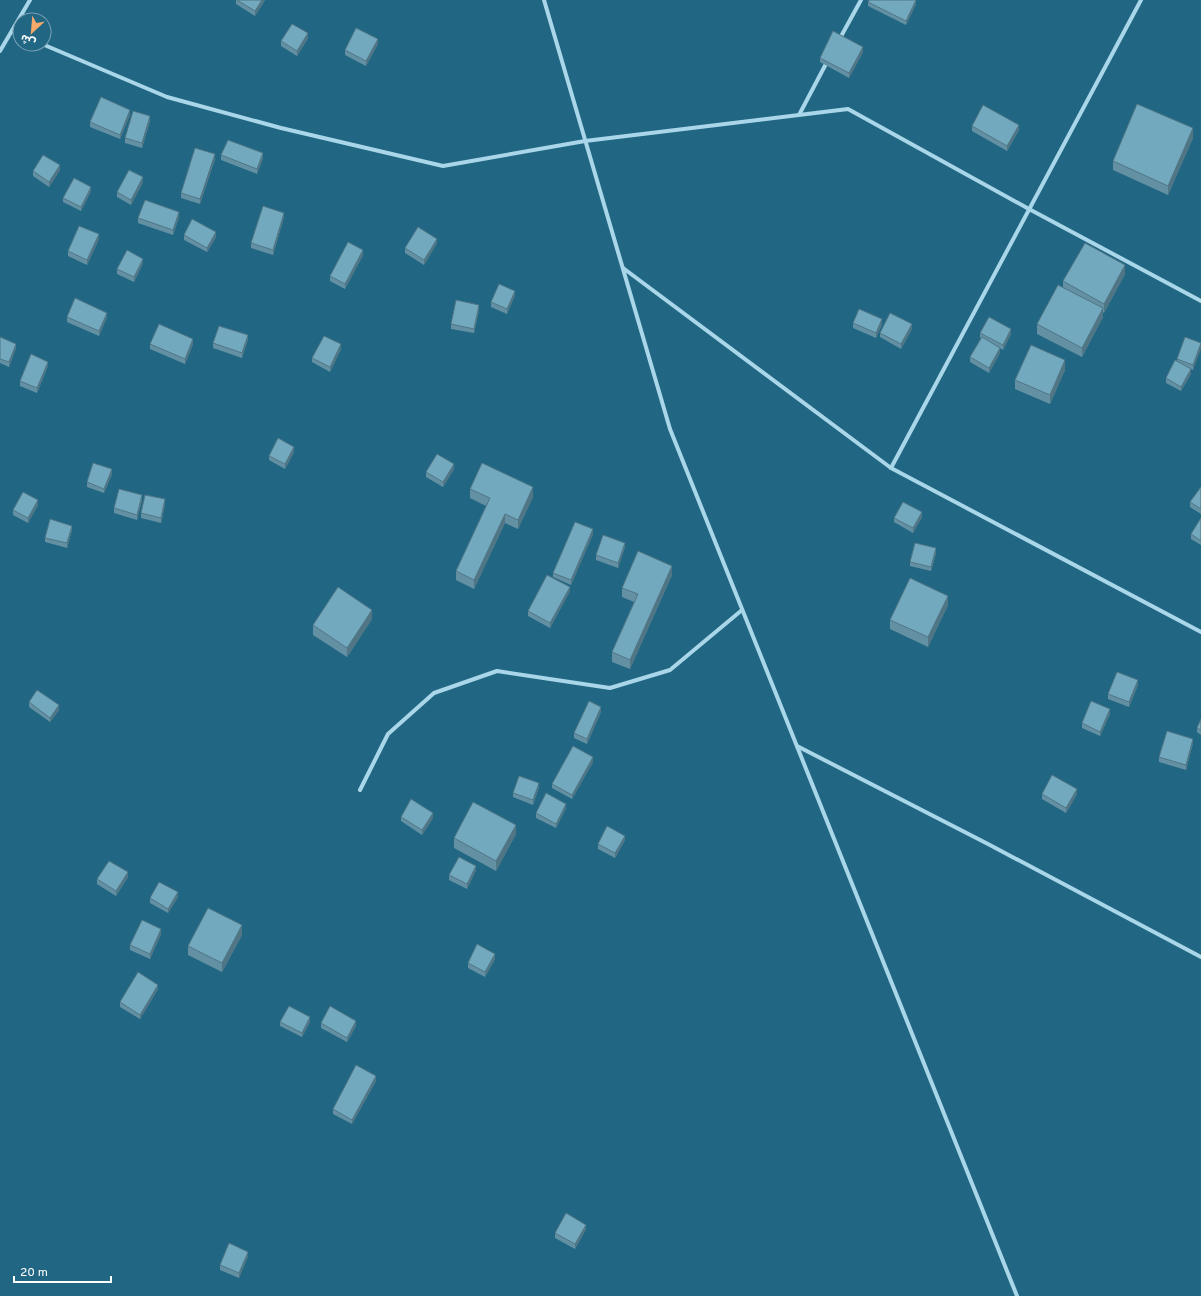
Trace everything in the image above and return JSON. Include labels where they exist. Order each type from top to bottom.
[{"type":"street","points":[[23,12],[30,0]]},
{"type":"street","points":[[544,0],[670,429],[1017,1296]]},
{"type":"street","points":[[836,47],[861,0]]},
{"type":"street","points":[[891,468],[1141,0]]},
{"type":"street","points":[[0,51],[12,31]]},
{"type":"street","points":[[52,48],[167,97],[281,128],[443,166],[585,141],[848,109],[1029,209],[1201,301]]},
{"type":"street","points":[[799,115],[832,54]]},
{"type":"street","points":[[623,268],[891,468],[1201,632]]},
{"type":"street","points":[[360,790],[388,734],[434,693],[497,671],[610,688],[670,670],[742,610]]},
{"type":"street","points":[[797,746],[988,844],[1201,957]]},
{"type":"building","points":[[237,0],[262,0],[255,11]]},
{"type":"building","points":[[869,0],[916,0],[906,21],[868,2]]},
{"type":"building","points":[[292,24],[308,33],[297,51],[281,41]]},
{"type":"building","points":[[356,28],[378,39],[366,61],[345,50]]},
{"type":"building","points":[[833,31],[863,47],[849,73],[820,58]]},
{"type":"building","points":[[101,97],[130,110],[120,135],[90,122]]},
{"type":"building","points":[[1137,104],[1193,128],[1168,186],[1113,161]]},
{"type":"building","points":[[983,105],[1019,125],[1007,146],[972,126]]},
{"type":"building","points":[[133,111],[150,116],[142,143],[125,138]]},
{"type":"building","points":[[228,140],[263,153],[257,169],[221,155]]},
{"type":"building","points":[[195,148],[215,154],[200,199],[181,193]]},
{"type":"building","points":[[43,155],[60,165],[49,182],[33,171]]},
{"type":"building","points":[[129,170],[143,177],[131,200],[117,192]]},
{"type":"building","points":[[74,178],[91,187],[81,207],[63,198]]},
{"type":"building","points":[[145,200],[179,212],[173,230],[138,218]]},
{"type":"building","points":[[263,206],[284,213],[273,250],[251,243]]},
{"type":"building","points":[[192,219],[216,232],[207,248],[184,235]]},
{"type":"building","points":[[79,226],[99,234],[87,260],[68,251]]},
{"type":"building","points":[[418,227],[437,239],[424,260],[405,248]]},
{"type":"building","points":[[348,242],[363,250],[345,284],[330,276]]},
{"type":"building","points":[[1085,243],[1125,265],[1104,304],[1063,281]]},
{"type":"building","points":[[127,250],[143,259],[134,277],[117,269]]},
{"type":"building","points":[[499,284],[515,291],[507,309],[491,302]]},
{"type":"building","points":[[1058,285],[1103,308],[1082,348],[1037,324]]},
{"type":"building","points":[[75,298],[107,313],[99,331],[67,317]]},
{"type":"building","points":[[456,300],[479,305],[474,329],[451,324]]},
{"type":"building","points":[[859,309],[882,319],[876,333],[853,323]]},
{"type":"building","points":[[890,313],[912,324],[901,344],[880,333]]},
{"type":"building","points":[[989,317],[1011,329],[1003,345],[980,333]]},
{"type":"building","points":[[159,324],[193,339],[185,359],[150,344]]},
{"type":"building","points":[[219,326],[248,335],[242,353],[213,343]]},
{"type":"building","points":[[324,336],[341,344],[330,367],[312,358]]},
{"type":"building","points":[[0,337],[16,344],[9,362],[0,359]]},
{"type":"building","points":[[982,337],[1000,348],[989,368],[970,357]]},
{"type":"building","points":[[1185,337],[1201,343],[1193,365],[1177,359]]},
{"type":"building","points":[[1031,345],[1065,360],[1050,395],[1015,380]]},
{"type":"building","points":[[31,354],[48,362],[37,388],[20,381]]},
{"type":"building","points":[[1175,360],[1191,369],[1181,387],[1166,378]]},
{"type":"building","points":[[278,438],[294,447],[285,464],[269,456]]},
{"type":"building","points":[[437,454],[454,464],[443,482],[426,472]]},
{"type":"building","points":[[93,463],[112,469],[104,489],[87,482]]},
{"type":"building","points":[[482,463],[533,487],[518,520],[505,514],[474,580],[456,571],[490,498],[470,489]]},
{"type":"building","points":[[1201,487],[1201,509],[1190,502]]},
{"type":"building","points":[[119,489],[142,495],[137,515],[114,508]]},
{"type":"building","points":[[23,492],[38,500],[28,518],[13,510]]},
{"type":"building","points":[[145,495],[165,499],[161,518],[141,513]]},
{"type":"building","points":[[903,502],[922,512],[913,528],[894,518]]},
{"type":"building","points":[[1201,518],[1201,541],[1191,534]]},
{"type":"building","points":[[50,519],[72,526],[67,543],[45,538]]},
{"type":"building","points":[[575,522],[593,529],[571,580],[553,573]]},
{"type":"building","points":[[603,535],[625,543],[618,563],[596,555]]},
{"type":"building","points":[[915,543],[936,548],[931,567],[910,562]]},
{"type":"building","points":[[638,551],[672,566],[630,660],[612,652],[638,594],[622,588]]},
{"type":"building","points":[[547,575],[570,587],[550,623],[528,611]]},
{"type":"building","points":[[910,578],[948,596],[928,637],[890,620]]},
{"type":"building","points":[[338,587],[372,610],[347,648],[313,625]]},
{"type":"building","points":[[1117,672],[1138,680],[1129,702],[1108,694]]},
{"type":"building","points":[[37,690],[59,705],[50,718],[29,702]]},
{"type":"building","points":[[589,701],[601,707],[587,739],[574,733]]},
{"type":"building","points":[[1091,701],[1110,709],[1100,732],[1082,723]]},
{"type":"building","points":[[1201,719],[1201,730],[1197,728]]},
{"type":"building","points":[[1167,731],[1193,739],[1186,765],[1159,757]]},
{"type":"building","points":[[573,746],[593,757],[572,795],[552,784]]},
{"type":"building","points":[[1052,775],[1077,789],[1066,808],[1042,794]]},
{"type":"building","points":[[519,776],[539,783],[533,800],[513,793]]},
{"type":"building","points":[[546,793],[566,804],[556,824],[536,813]]},
{"type":"building","points":[[411,799],[433,813],[422,830],[401,817]]},
{"type":"building","points":[[473,802],[516,825],[496,861],[454,838]]},
{"type":"building","points":[[607,826],[625,836],[615,853],[598,844]]},
{"type":"building","points":[[459,857],[476,866],[467,884],[449,875]]},
{"type":"building","points":[[109,861],[128,872],[116,891],[97,879]]},
{"type":"building","points":[[159,882],[178,892],[168,909],[150,898]]},
{"type":"building","points":[[208,908],[242,925],[222,963],[188,946]]},
{"type":"building","points":[[142,920],[161,929],[150,954],[130,945]]},
{"type":"building","points":[[477,944],[495,954],[485,972],[468,963]]},
{"type":"building","points":[[138,972],[158,985],[140,1015],[120,1002]]},
{"type":"building","points":[[289,1006],[310,1017],[302,1033],[280,1022]]},
{"type":"building","points":[[330,1006],[356,1021],[347,1038],[321,1023]]},
{"type":"building","points":[[356,1065],[376,1076],[352,1120],[333,1109]]},
{"type":"building","points":[[566,1213],[586,1225],[575,1244],[555,1233]]},
{"type":"building","points":[[229,1243],[248,1252],[239,1273],[220,1265]]}]
